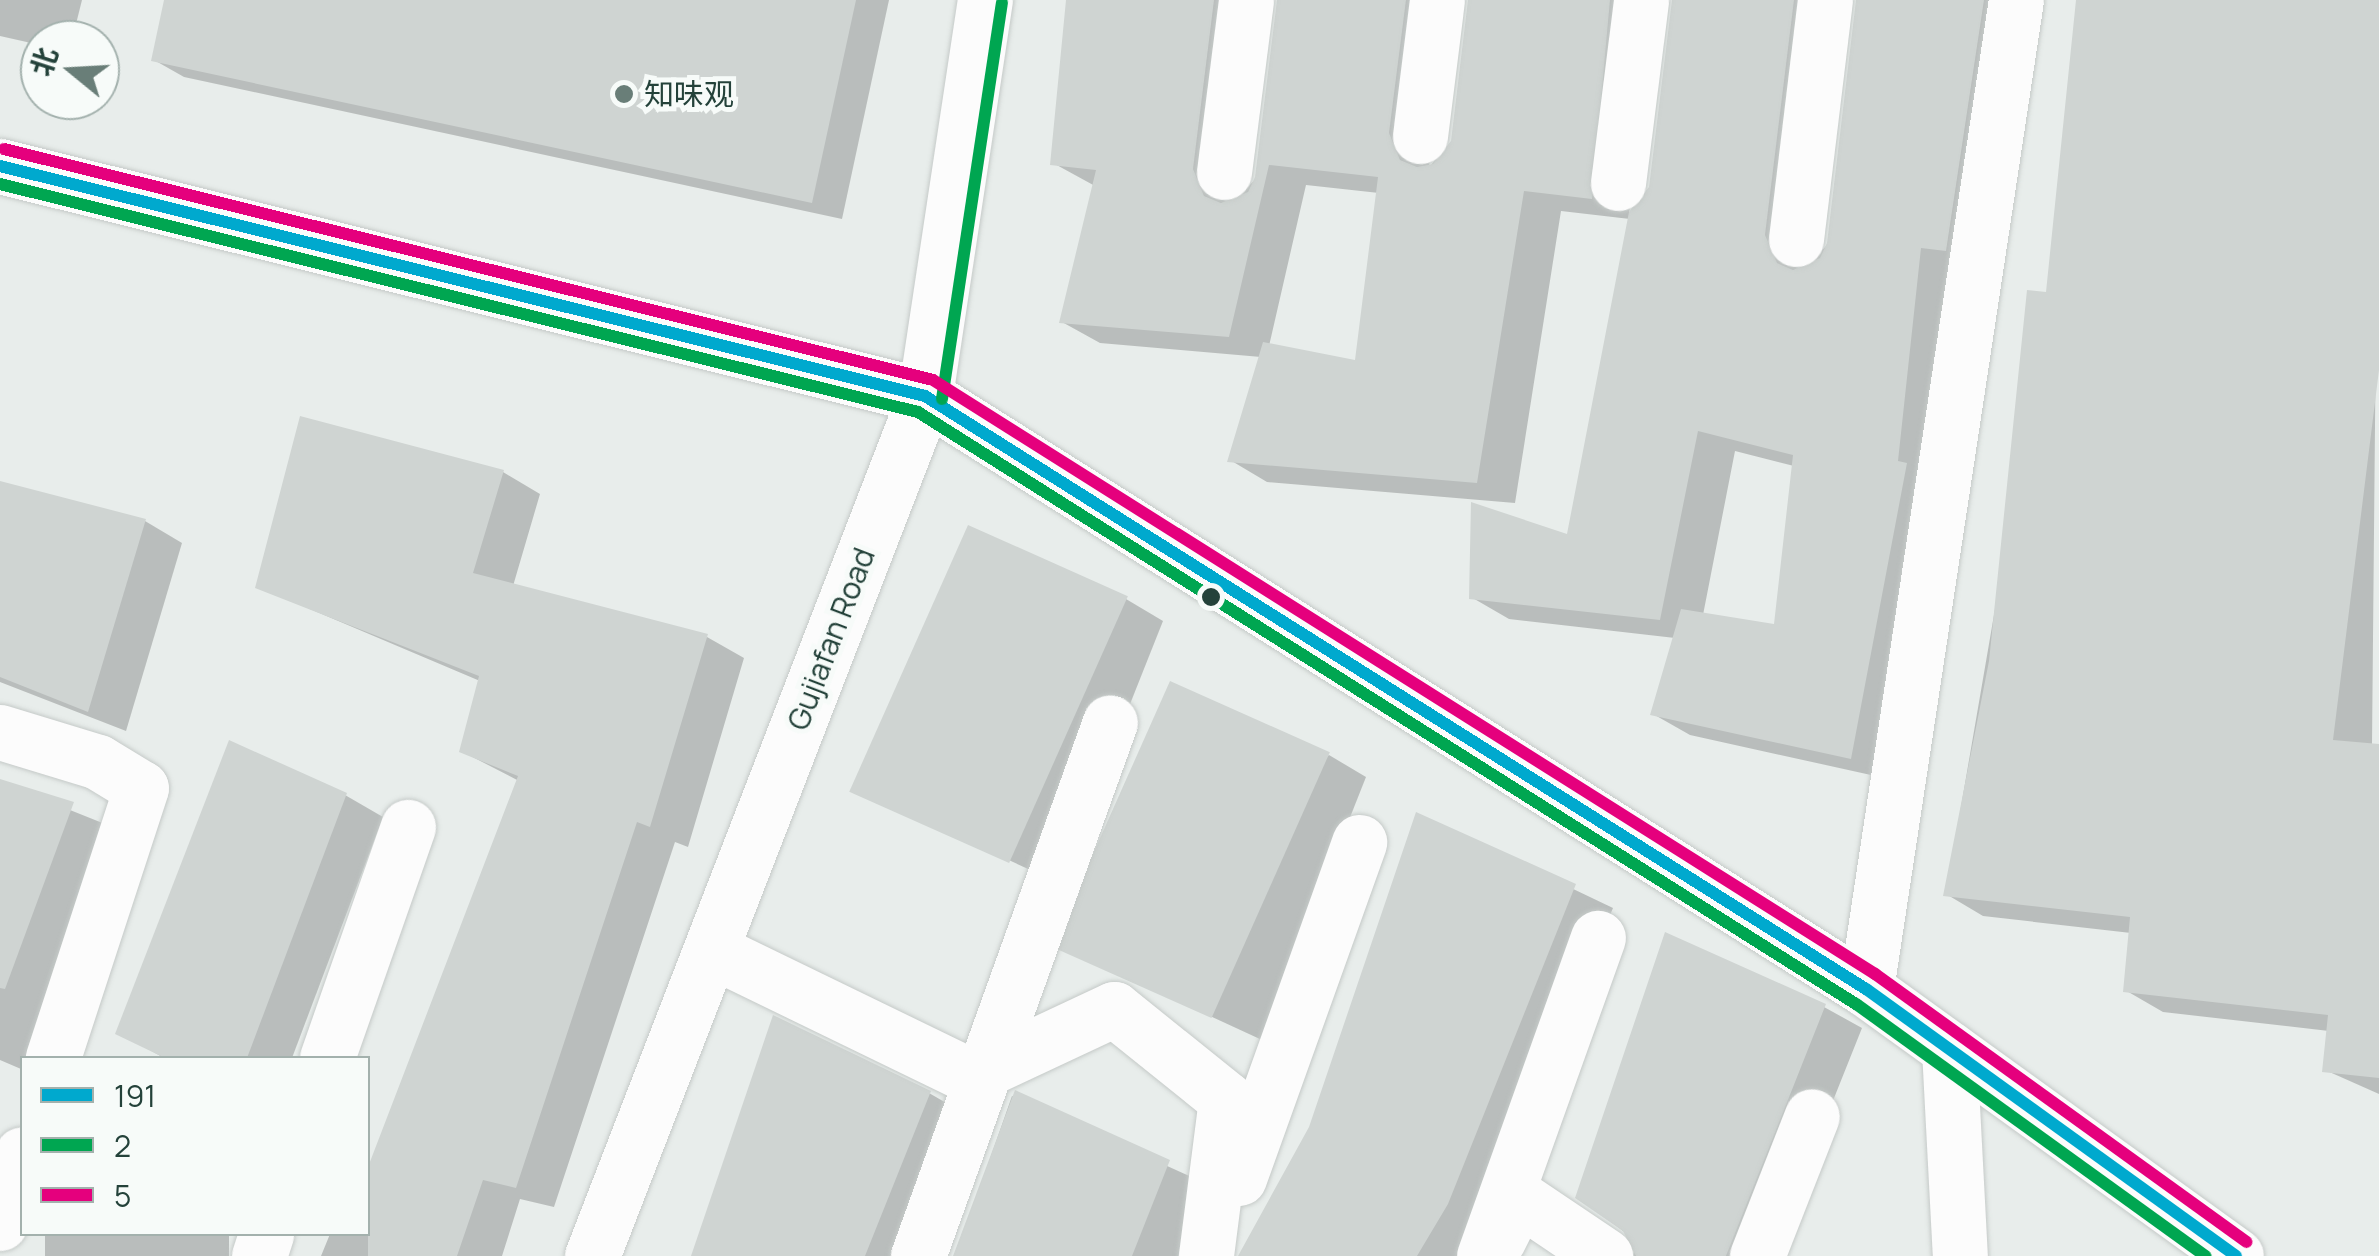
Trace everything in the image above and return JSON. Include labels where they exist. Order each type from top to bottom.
[{"type":"street","name":"Gujiafan Road","points":[[592,1256],[925,396],[985,0]]},
{"type":"street","points":[[1224,172],[1246,0]]},
{"type":"street","points":[[1420,136],[1438,0]]},
{"type":"street","points":[[1618,183],[1642,0]]},
{"type":"street","points":[[1796,239],[1825,0]]},
{"type":"street","points":[[1866,989],[2016,0]]},
{"type":"street","points":[[0,166],[925,396],[1866,989],[2236,1256]]},
{"type":"street","points":[[918,1256],[1110,722]]},
{"type":"street","points":[[0,732],[98,762],[141,788],[55,1056]]},
{"type":"street","points":[[329,1056],[408,827]]},
{"type":"street","points":[[1208,1256],[1359,842]]},
{"type":"street","points":[[1487,1256],[1598,938]]},
{"type":"street","points":[[710,950],[970,1076],[1114,1009],[1226,1099],[1208,1256]]},
{"type":"street","points":[[1950,1049],[1960,1256]]},
{"type":"street","points":[[1757,1256],[1812,1116]]},
{"type":"street","points":[[0,1223],[20,1160]]},
{"type":"street","points":[[1487,1256],[1519,1198],[1605,1256]]},
{"type":"building","points":[[164,0],[856,0],[812,203],[151,61]]},
{"type":"building","points":[[1066,0],[1214,0],[1193,169],[1204,196],[1221,203],[1248,192],[1255,177],[1277,0],[1406,0],[1389,133],[1400,160],[1417,167],[1433,164],[1451,141],[1468,0],[1610,0],[1592,199],[1524,191],[1477,483],[1227,462],[1263,342],[1355,360],[1378,177],[1269,165],[1229,337],[1059,323],[1096,170],[1050,165]]},
{"type":"building","points":[[1672,0],[1794,0],[1765,235],[1777,263],[1793,270],[1820,258],[1827,243],[1856,0],[1984,0],[1946,251],[1921,248],[1898,461],[1907,463],[1851,759],[1650,715],[1681,609],[1774,624],[1793,455],[1698,431],[1660,620],[1469,599],[1471,502],[1567,534],[1629,212],[1649,187]]},
{"type":"building","points":[[2076,0],[2379,0],[2379,370],[2333,740],[2379,744],[2379,1078],[2322,1072],[2328,1015],[2123,992],[2130,917],[1943,896],[1989,661],[2027,290],[2046,292]]},
{"type":"building","points":[[300,416],[504,470],[473,573],[708,634],[650,827],[637,822],[516,1188],[483,1180],[457,1256],[368,1256],[370,1162],[518,776],[459,752],[479,676],[255,588]]},
{"type":"building","points":[[0,481],[146,519],[88,712],[0,677]]},
{"type":"building","points":[[968,525],[1128,596],[1009,863],[849,792]]},
{"type":"building","points":[[1170,681],[1330,752],[1212,1018],[1052,947]]},
{"type":"building","points":[[229,740],[347,793],[248,1056],[161,1056],[115,1034]]},
{"type":"building","points":[[0,779],[74,802],[5,989],[0,988]]},
{"type":"building","points":[[1416,812],[1576,884],[1448,1204],[1417,1256],[1238,1256],[1309,1127]]},
{"type":"building","points":[[1665,932],[1826,1004],[1726,1256],[1636,1256],[1623,1231],[1575,1198]]},
{"type":"building","points":[[773,1015],[931,1091],[865,1256],[691,1256]]},
{"type":"building","points":[[1015,1090],[1170,1160],[1132,1256],[953,1256]]},
{"type":"transit line","name":"2","points":[[942,399],[1002,3]]},
{"type":"transit line","name":"5","points":[[4,149],[933,380],[1875,974],[2246,1242]]},
{"type":"transit line","name":"191","points":[[0,166],[925,396],[1866,989],[2236,1256]]},
{"type":"transit line","name":"2","points":[[0,184],[918,412],[1856,1004],[2206,1256]]},
{"type":"place","name":"知味观","points":[[624,94]]}]
